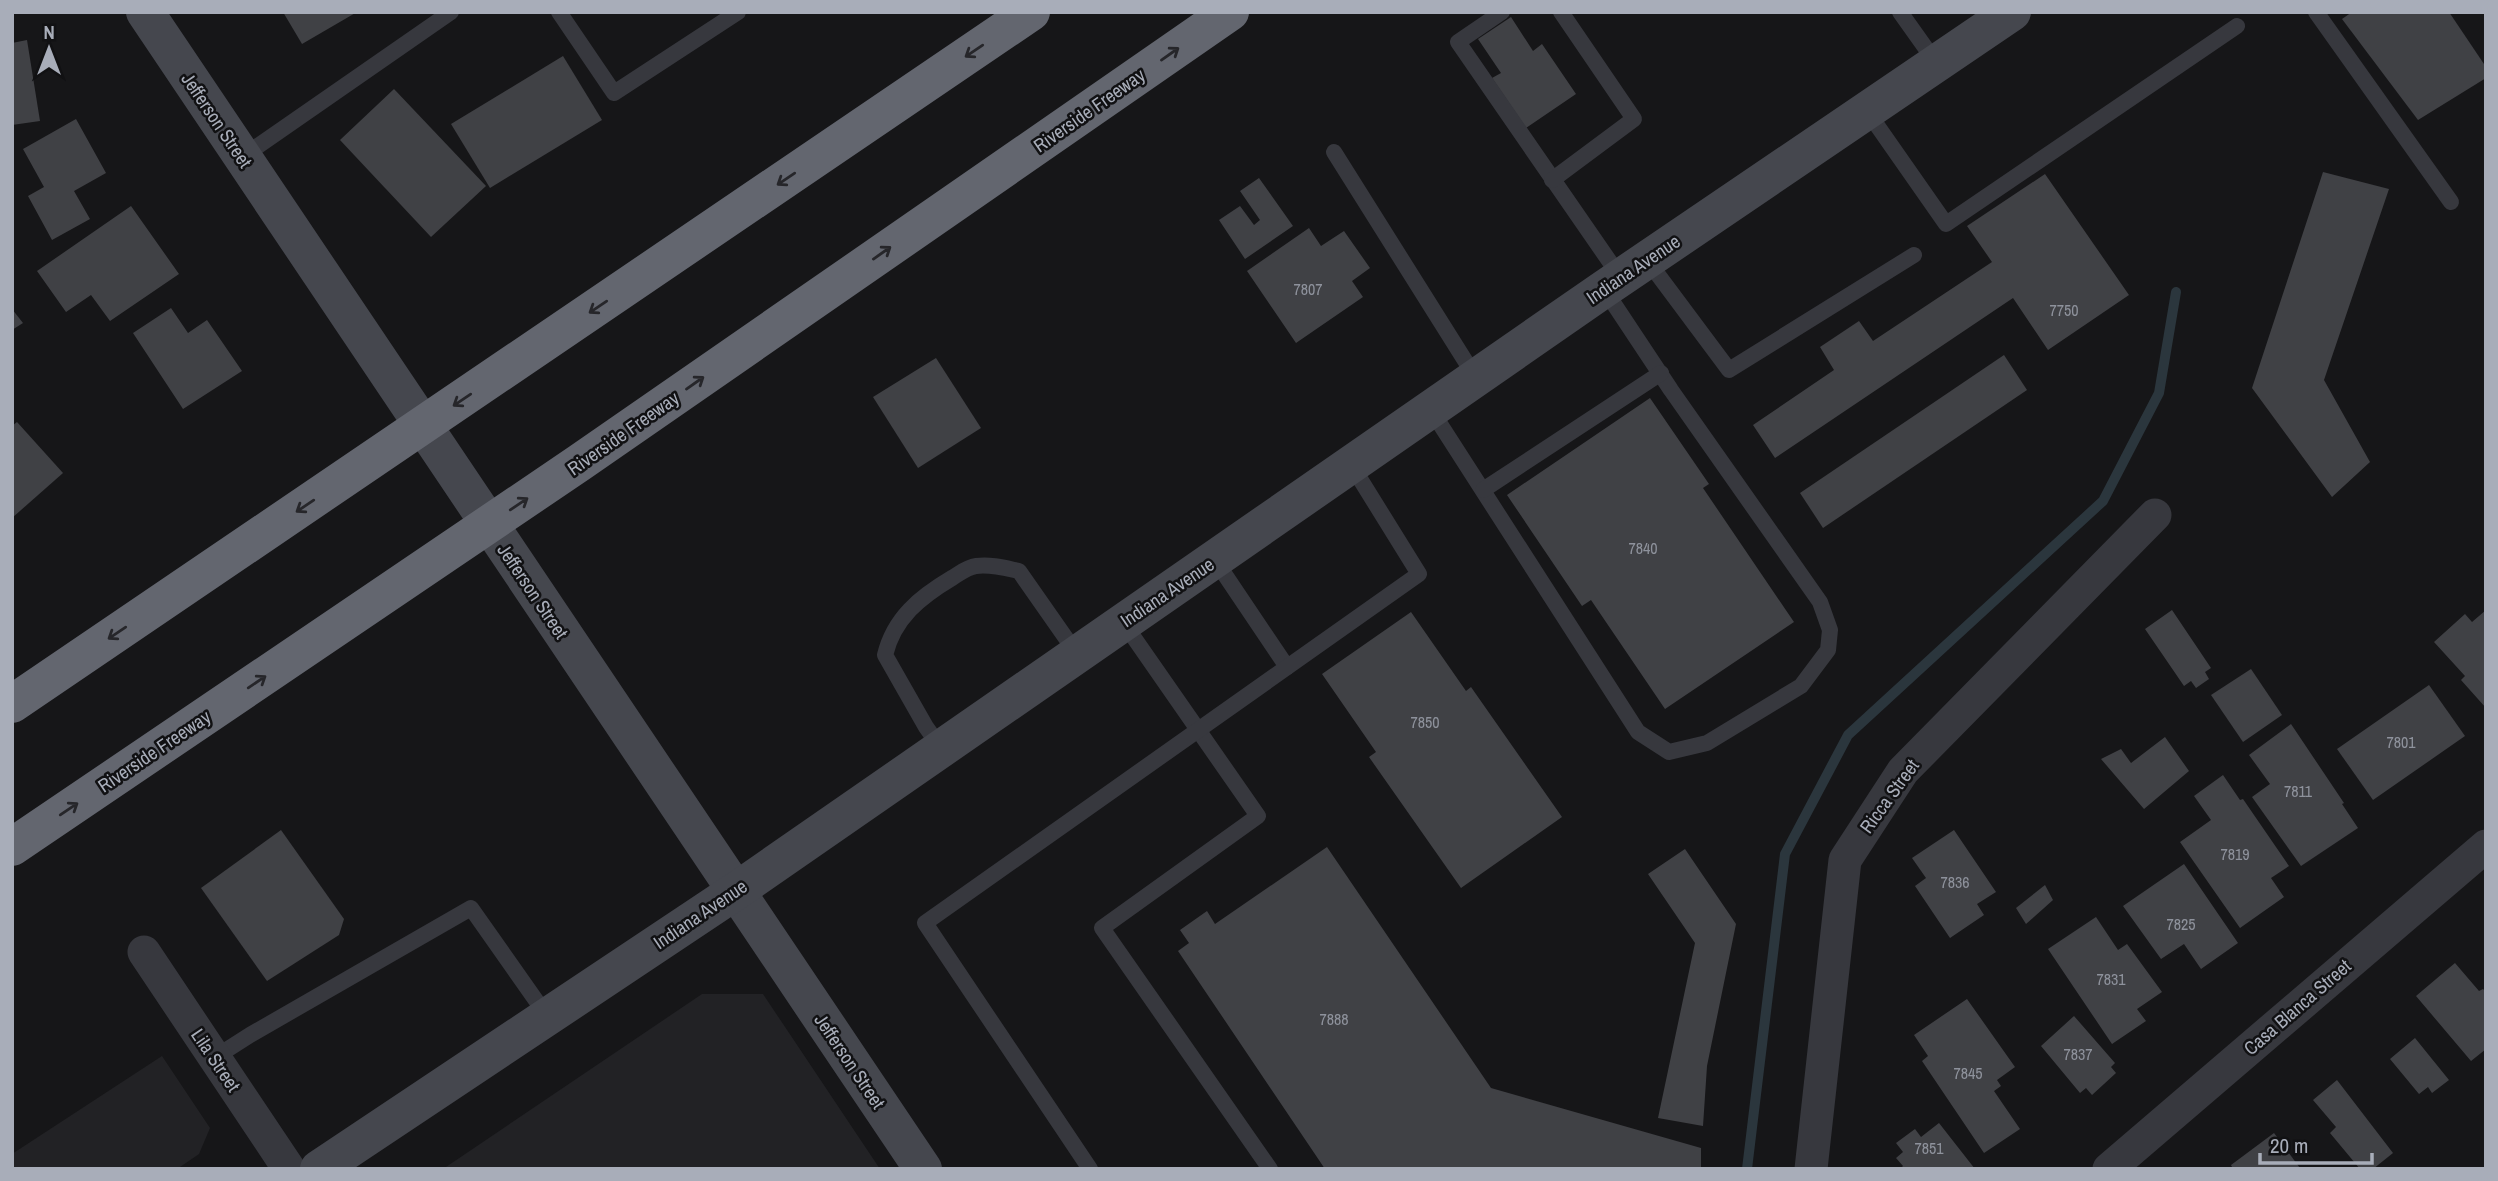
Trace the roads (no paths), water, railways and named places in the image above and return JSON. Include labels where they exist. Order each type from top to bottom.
[{"type":"highway","points":[[12,704],[1031,12]]},
{"type":"highway","name":"Riverside Freeway","points":[[12,847],[579,463],[1230,12]]},
{"type":"main road","name":"Jefferson Street","points":[[145,12],[923,1169]]},
{"type":"main road","name":"Indiana Avenue","points":[[319,1169],[736,891],[1624,276],[2012,12]]},
{"type":"street","name":"Ricca Street","points":[[1811,1169],[1845,860],[1903,771],[2155,515]]},
{"type":"street","name":"Casa Blanca Street","points":[[2109,1169],[2486,846]]},
{"type":"street","name":"Lila Street","points":[[144,952],[289,1169]]},
{"type":"lane","points":[[242,157],[450,12]]},
{"type":"lane","points":[[559,12],[614,93],[738,12]]},
{"type":"lane","points":[[1502,12],[1458,43],[1552,180],[1624,276],[1729,370],[1914,255]]},
{"type":"lane","points":[[1552,180],[1634,119],[1561,12]]},
{"type":"lane","points":[[1900,12],[1937,64]]},
{"type":"lane","points":[[2316,12],[2451,202]]},
{"type":"lane","points":[[1867,111],[1946,224],[2237,26]]},
{"type":"lane","points":[[1334,152],[1476,378]]},
{"type":"lane","points":[[1431,410],[1638,732],[1669,752],[1707,743],[1801,686],[1828,650],[1830,630],[1820,602],[1661,373],[1624,276]]},
{"type":"lane","points":[[1483,490],[1661,373]]},
{"type":"lane","points":[[1090,1169],[925,923],[1419,574],[1352,466]]},
{"type":"lane","points":[[1215,560],[1287,667]]},
{"type":"lane","points":[[941,748],[926,727],[886,655],[890,638],[900,620],[928,592],[972,566],[995,565],[1019,571],[1077,654]]},
{"type":"lane","points":[[1123,622],[1258,816],[1102,928],[1270,1169]]},
{"type":"lane","points":[[214,1058],[471,908],[547,1016]]},
{"type":"waterway","points":[[1747,1169],[1785,854],[1848,735],[2103,501],[2159,393],[2176,292]]}]
